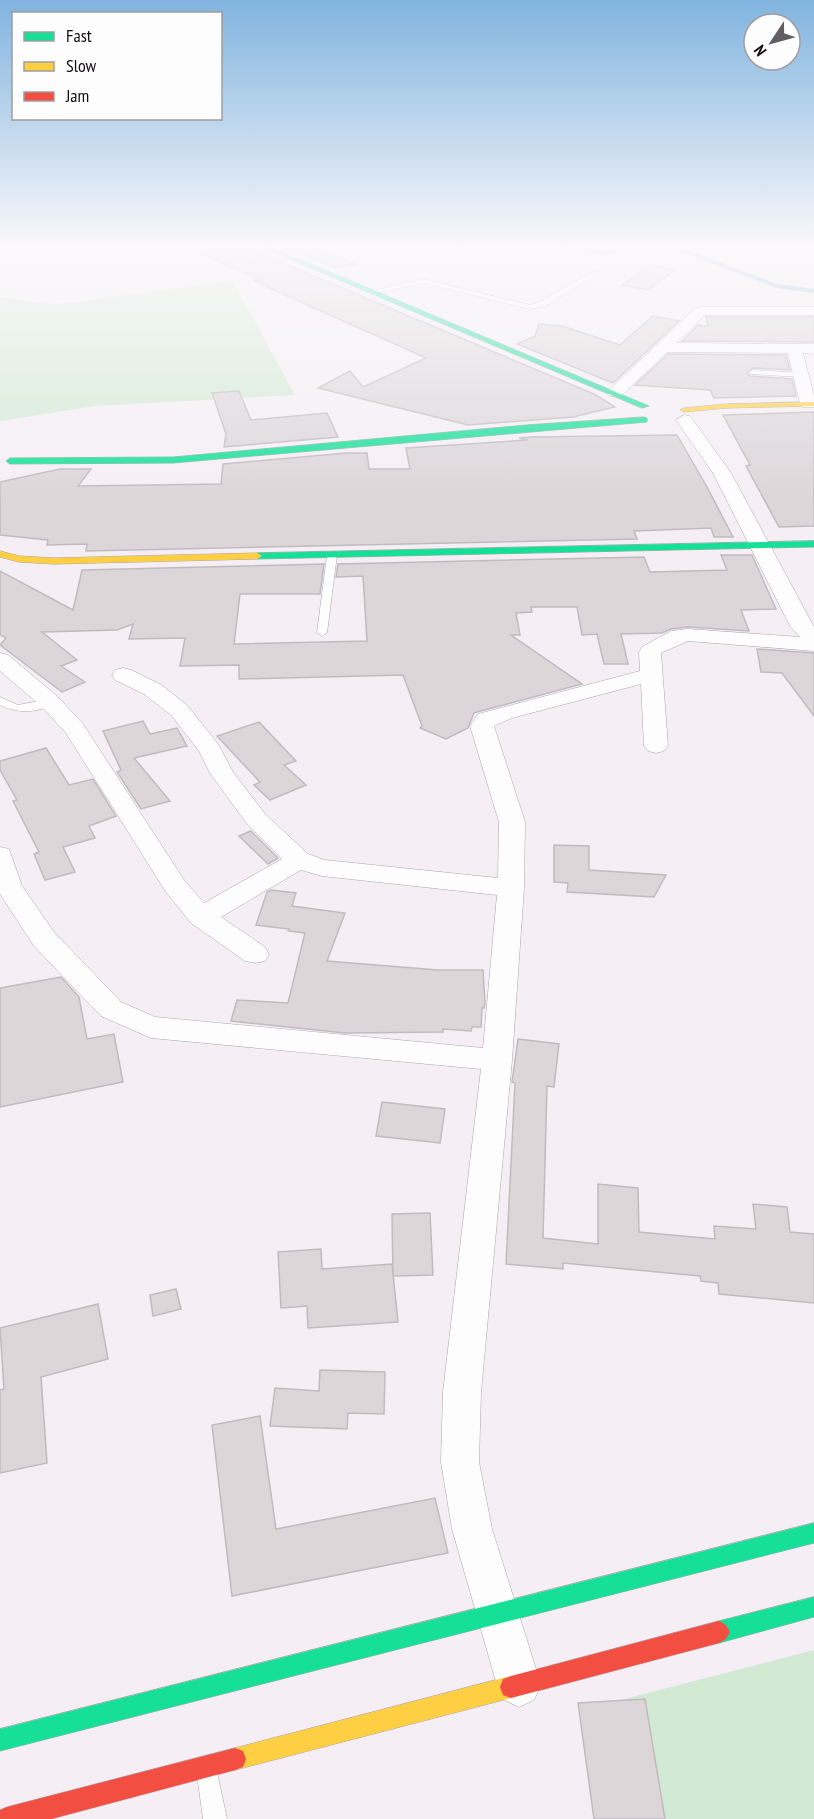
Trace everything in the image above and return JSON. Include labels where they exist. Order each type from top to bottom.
[{"type":"main road","points":[[467,332],[663,414]]},
{"type":"main road","points":[[1,474],[8,455],[124,462],[173,460],[728,406],[811,404]]},
{"type":"main road","points":[[0,554],[19,559],[54,561],[814,544]]},
{"type":"main road","points":[[0,1740],[814,1533]]},
{"type":"main road","points":[[7,1819],[814,1607]]},
{"type":"street","points":[[615,393],[680,332]]},
{"type":"street","points":[[665,346],[814,349]]},
{"type":"street","points":[[794,348],[811,404]]},
{"type":"street","points":[[663,414],[722,473],[801,626],[814,640]]},
{"type":"street","points":[[656,746],[650,652],[679,636],[715,636],[814,645]]},
{"type":"street","points":[[0,660],[50,702],[75,729],[153,855],[175,886],[201,916],[255,954]]},
{"type":"street","points":[[519,1684],[472,1529],[460,1462],[462,1392],[497,1060],[511,888],[512,822],[482,726],[486,719],[653,674]]},
{"type":"street","points":[[123,675],[152,689],[179,710],[210,749],[222,773],[256,819],[299,860],[322,868],[511,888]]},
{"type":"street","points":[[0,855],[9,886],[18,903],[44,939],[111,1009],[151,1027],[497,1060]]},
{"type":"street","points":[[201,916],[299,860]]},
{"type":"lane","points":[[753,372],[801,375]]},
{"type":"lane","points":[[322,633],[332,555]]},
{"type":"lane","points":[[0,700],[10,708],[17,709],[50,702]]},
{"type":"lane","points":[[206,1767],[215,1819]]},
{"type":"green space","points":[[0,332],[260,332],[295,395],[95,406],[0,421]]},
{"type":"green space","points":[[814,1650],[814,1819],[635,1819],[613,1702]]},
{"type":"building","points":[[368,332],[447,332],[594,394],[615,407],[573,417],[468,425],[318,388],[350,371],[363,387],[426,358]]},
{"type":"building","points":[[536,332],[580,332],[620,345],[635,332],[667,332],[613,383],[517,344],[535,336]]},
{"type":"building","points":[[691,332],[814,332],[814,342],[682,341]]},
{"type":"building","points":[[668,354],[786,355],[790,370],[753,368],[747,373],[750,376],[792,379],[796,396],[714,398],[710,390],[635,385]]},
{"type":"building","points":[[239,391],[251,420],[327,413],[338,437],[224,447],[226,434],[212,393]]},
{"type":"building","points":[[814,412],[814,526],[779,527],[746,466],[750,465],[723,415]]},
{"type":"building","points":[[677,435],[733,537],[714,537],[711,528],[634,531],[637,539],[86,551],[87,544],[47,545],[48,540],[0,535],[0,482],[60,469],[91,469],[78,486],[221,484],[223,464],[367,453],[369,469],[410,469],[406,448],[528,440],[519,438],[530,437]]},
{"type":"building","points":[[721,555],[752,555],[776,609],[741,610],[749,631],[688,627],[671,629],[662,633],[621,634],[628,664],[604,664],[597,634],[582,635],[577,607],[531,607],[532,612],[516,613],[520,635],[511,635],[582,684],[474,713],[468,728],[446,739],[420,728],[422,726],[403,675],[239,679],[239,665],[180,666],[185,638],[129,639],[133,624],[117,630],[42,632],[77,660],[61,666],[85,682],[62,692],[0,645],[6,638],[0,635],[0,571],[73,610],[82,570],[324,564],[320,594],[240,594],[234,644],[367,641],[363,576],[336,577],[338,564],[644,557],[650,572],[727,570]]},
{"type":"building","points":[[757,649],[814,653],[814,716],[782,673],[761,672]]},
{"type":"building","points":[[143,721],[150,734],[177,728],[187,746],[134,758],[170,801],[141,809],[117,772],[121,770],[103,731]]},
{"type":"building","points":[[259,722],[296,761],[284,765],[306,785],[270,800],[254,785],[260,782],[217,736]]},
{"type":"building","points":[[46,748],[69,785],[93,779],[116,816],[89,826],[95,838],[63,847],[75,872],[45,880],[34,854],[39,852],[13,801],[17,800],[0,770],[0,761]]},
{"type":"building","points":[[251,831],[278,858],[268,864],[239,836]]},
{"type":"building","points":[[554,845],[589,846],[589,870],[666,875],[654,897],[567,892],[568,883],[554,882]]},
{"type":"building","points":[[271,890],[296,893],[292,906],[345,913],[327,961],[438,970],[483,970],[485,1003],[482,1008],[481,1027],[472,1027],[471,1031],[443,1029],[443,1032],[345,1033],[231,1021],[237,1000],[288,1003],[305,933],[256,925],[267,892]]},
{"type":"building","points":[[61,977],[79,997],[87,1039],[114,1034],[123,1082],[0,1107],[0,988]]},
{"type":"building","points":[[518,1039],[559,1044],[554,1087],[547,1086],[543,1238],[598,1244],[598,1184],[638,1188],[639,1232],[715,1239],[714,1226],[756,1229],[753,1204],[787,1207],[790,1232],[814,1234],[814,1303],[719,1294],[718,1283],[701,1281],[700,1276],[563,1263],[563,1269],[506,1264],[515,1083],[512,1082]]},
{"type":"building","points":[[382,1102],[445,1109],[440,1143],[376,1136]]},
{"type":"building","points":[[430,1213],[433,1275],[393,1276],[392,1214]]},
{"type":"building","points":[[321,1249],[322,1269],[392,1264],[398,1322],[308,1328],[307,1306],[281,1308],[278,1252]]},
{"type":"building","points":[[176,1289],[181,1309],[153,1316],[150,1295]]},
{"type":"building","points":[[98,1304],[108,1359],[41,1377],[47,1463],[0,1473],[0,1390],[4,1389],[0,1328]]},
{"type":"building","points":[[320,1370],[385,1372],[384,1414],[348,1413],[347,1429],[270,1426],[275,1388],[319,1391]]},
{"type":"building","points":[[260,1416],[276,1529],[435,1498],[448,1553],[232,1596],[212,1425]]},
{"type":"building","points":[[645,1699],[665,1819],[594,1819],[578,1703]]},
{"type":"traffic: fast","points":[[467,332],[645,406]]},
{"type":"traffic: fast","points":[[10,461],[173,460],[526,428],[644,420]]},
{"type":"traffic: fast","points":[[257,556],[814,544]]},
{"type":"traffic: fast","points":[[0,1740],[814,1533]]},
{"type":"traffic: fast","points":[[719,1632],[814,1607]]},
{"type":"traffic: slow","points":[[684,410],[727,406],[814,404]]},
{"type":"traffic: slow","points":[[0,554],[19,559],[54,561],[257,556]]},
{"type":"traffic: slow","points":[[235,1759],[511,1687]]},
{"type":"traffic: jam","points":[[511,1687],[719,1632]]},
{"type":"traffic: jam","points":[[7,1819],[235,1759]]}]
